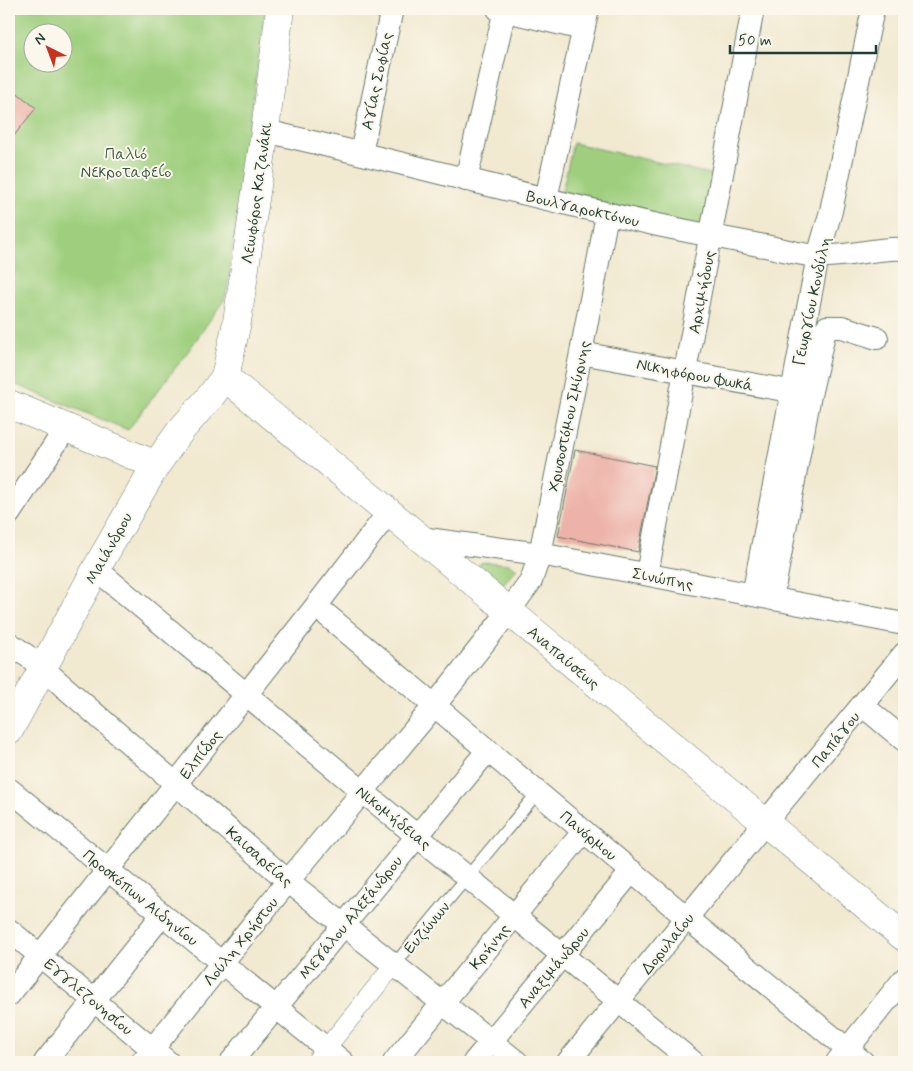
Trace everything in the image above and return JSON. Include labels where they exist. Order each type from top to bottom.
[{"type":"street","name":"Λεωφόρος Καζανάκι","points":[[225,377],[237,322],[265,131],[280,9]]},
{"type":"street","name":"Αγίας Σοφίας","points":[[361,152],[392,9]]},
{"type":"street","points":[[466,180],[502,9],[585,19],[546,199]]},
{"type":"street","name":"Αρχιμήδους","points":[[647,574],[754,9]]},
{"type":"street","name":"Γεωργίου Κονδύλη","points":[[762,597],[801,394],[818,256],[831,210],[873,9]]},
{"type":"street","name":"Βουλγαροκτόνου","points":[[265,131],[361,152],[607,214],[818,256],[856,254],[886,248],[904,248]]},
{"type":"street","name":"Χρυσοστόμου Σμύρνης","points":[[509,612],[531,581],[540,554],[607,214]]},
{"type":"street","name":"Γεωργίου Κονδύλη","points":[[801,394],[827,327],[842,327],[878,338]]},
{"type":"street","name":"Νικηφόρου Φωκά","points":[[581,353],[801,394]]},
{"type":"street","name":"Μαιάνδρου","points":[[9,731],[96,569],[156,465],[181,430],[225,377]]},
{"type":"street","name":"Αναπαύσεως","points":[[225,377],[904,937]]},
{"type":"street","points":[[9,404],[156,465]]},
{"type":"street","points":[[9,514],[66,428]]},
{"type":"street","name":"Ελπίδος","points":[[9,995],[389,512]]},
{"type":"street","name":"Σινώπης","points":[[420,538],[540,554],[904,624]]},
{"type":"street","name":"Νικομήδειας","points":[[96,569],[362,791],[693,1062]]},
{"type":"street","name":"Πανόρμου","points":[[316,606],[632,871],[849,1058]]},
{"type":"street","name":"Λούλη Χρήστου","points":[[154,1058],[222,963],[288,880],[435,705],[509,612]]},
{"type":"street","name":"Καισαρείας","points":[[9,643],[43,669],[288,880],[517,1062]]},
{"type":"street","name":"Παπάγου","points":[[766,823],[904,654]]},
{"type":"street","points":[[862,705],[904,740]]},
{"type":"street","name":"Μεγάλου Αλεξάνδρου","points":[[231,1062],[488,750]]},
{"type":"street","name":"Προσκόπων Αιδηνίου","points":[[9,789],[276,1008],[328,1058]]},
{"type":"street","name":"Δορυλαίου","points":[[568,1062],[766,823]]},
{"type":"street","name":"Κρήνης","points":[[394,1062],[584,831]]},
{"type":"street","name":"Αναξιμάνδρου","points":[[474,1062],[632,871]]},
{"type":"street","points":[[45,1062],[162,915]]},
{"type":"street","name":"Εγγλεζονησίου","points":[[9,930],[94,1000],[154,1058]]},
{"type":"street","name":"Ευζώνων","points":[[328,1058],[394,965]]},
{"type":"street","points":[[849,1058],[904,979]]},
{"type":"lane","name":"Ευζώνων","points":[[394,965],[538,792]]},
{"type":"green space","name":"Παλιό Νεκροταφείο","points":[[9,9],[265,9],[227,290],[224,300],[189,350],[128,430],[9,382]]},
{"type":"green space","points":[[573,143],[719,176],[707,228],[561,196]]},
{"type":"green space","points":[[484,562],[510,564],[517,569],[503,584],[479,565]]},
{"type":"building","points":[[9,86],[36,108],[9,142]]},
{"type":"building","points":[[575,450],[655,466],[638,552],[558,536]]}]
